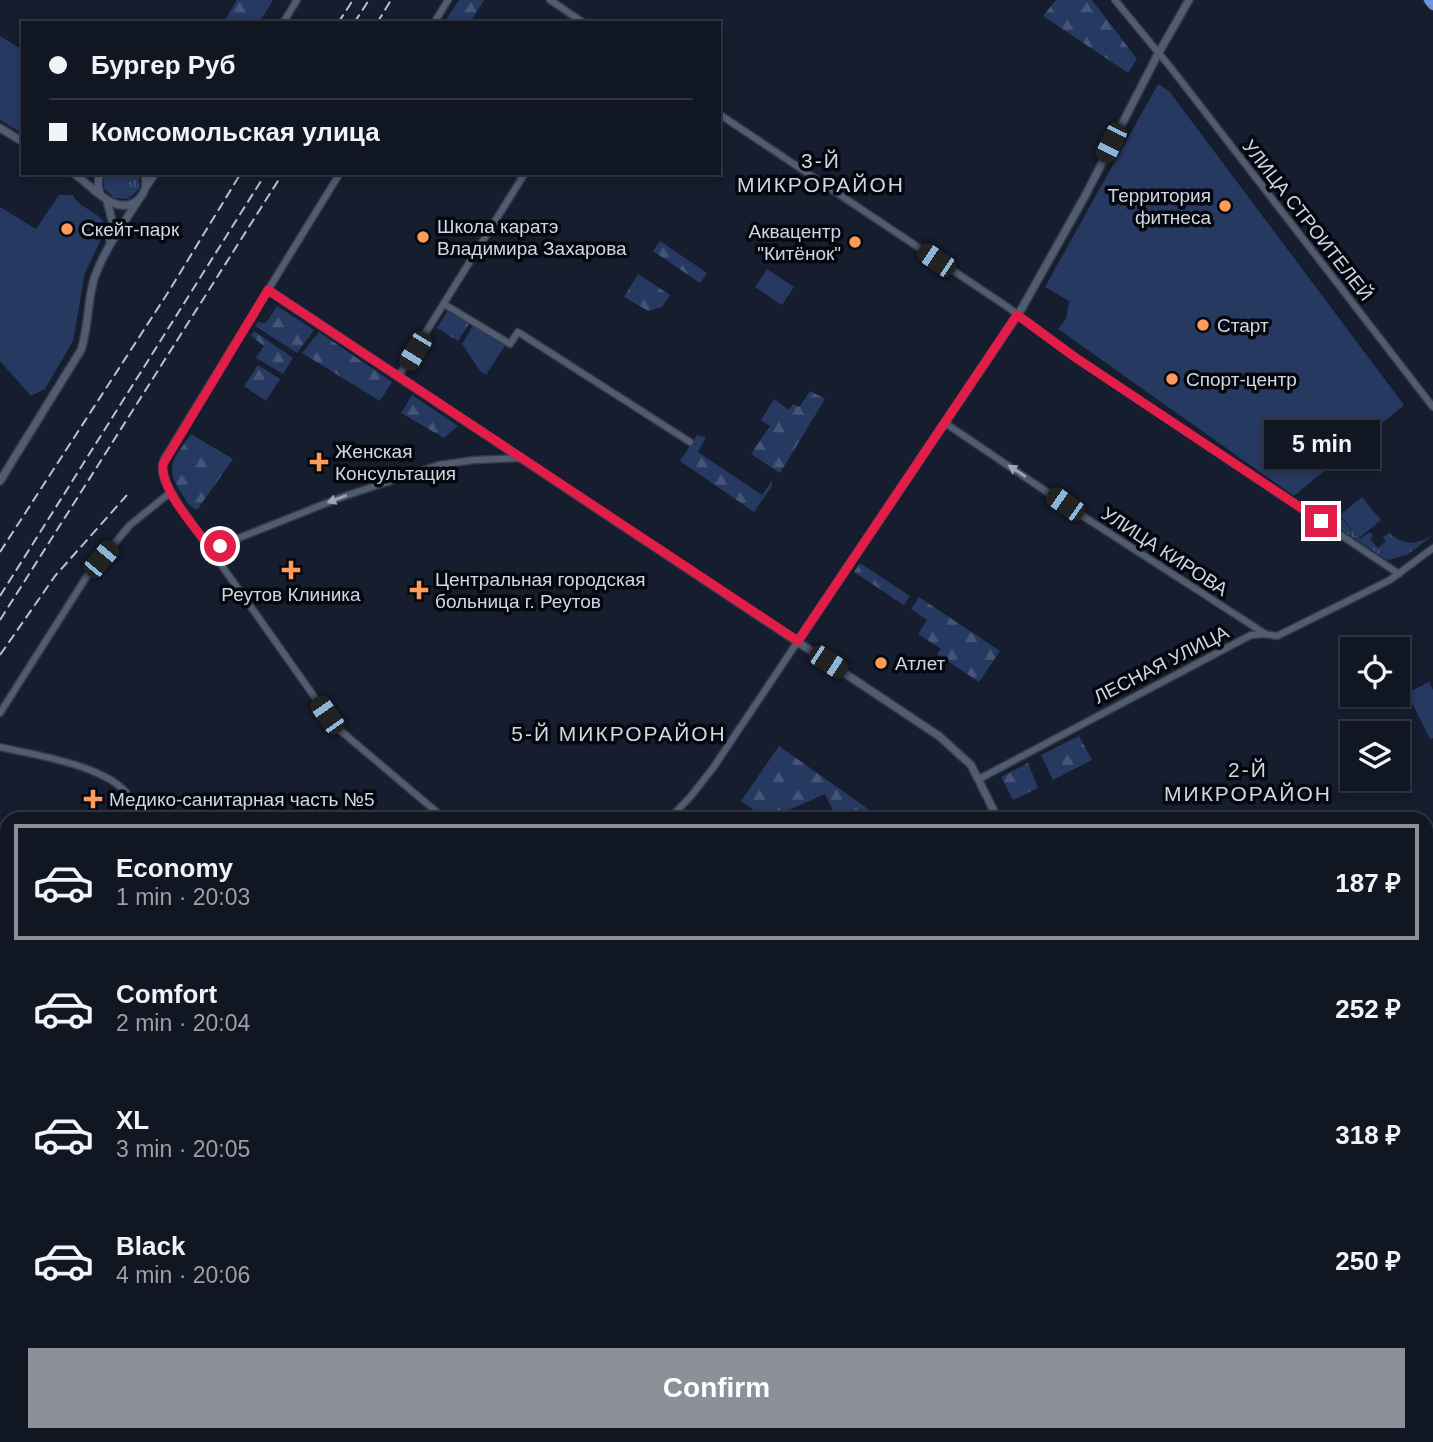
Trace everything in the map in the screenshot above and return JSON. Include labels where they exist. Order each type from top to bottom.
[{"type":"highway","points":[[1429,0],[1433,5]]},
{"type":"street","points":[[284,21],[297,0]]},
{"type":"street","points":[[435,21],[448,0]]},
{"type":"street","points":[[550,0],[581,21]]},
{"type":"street","name":"УЛИЦА СТРОИТЕЛЕЙ","points":[[1115,0],[1433,407]]},
{"type":"street","points":[[676,812],[713,768],[1017,315],[1085,196],[1189,0]]},
{"type":"street","points":[[721,115],[1399,574]]},
{"type":"street","points":[[0,128],[21,141]]},
{"type":"street","points":[[76,175],[105,198],[124,205],[137,201],[143,194],[145,175]]},
{"type":"street","points":[[82,179],[94,178],[97,175]]},
{"type":"street","points":[[0,481],[80,350],[86,332],[93,281],[113,230],[111,210],[98,186],[99,175]]},
{"type":"street","points":[[105,254],[155,175]]},
{"type":"street","points":[[339,175],[164,460],[162,474],[171,492],[335,726],[437,812]]},
{"type":"street","points":[[398,377],[524,175]]},
{"type":"street","points":[[268,290],[939,736],[966,759],[995,812]]},
{"type":"street","points":[[444,304],[510,344],[518,332],[690,442]]},
{"type":"street","name":"УЛИЦА КИРОВА","points":[[945,423],[1265,634]]},
{"type":"street","points":[[211,549],[342,497],[439,465],[522,458]]},
{"type":"street","points":[[0,713],[87,576],[130,525],[171,492]]},
{"type":"street","name":"ЛЕСНАЯ УЛИЦА","points":[[979,779],[1242,639],[1251,635],[1276,636],[1399,574],[1433,548]]},
{"type":"street","points":[[0,747],[82,766],[120,786],[133,801],[135,812]]},
{"type":"green space","points":[[237,0],[273,0],[260,21],[224,21]]},
{"type":"green space","points":[[459,0],[484,0],[471,21],[445,21]]},
{"type":"green space","points":[[1056,0],[1092,0],[1137,59],[1128,73],[1043,16]]},
{"type":"green space","points":[[0,36],[21,49],[21,133],[0,120]]},
{"type":"green space","name":"Старт","points":[[1158,84],[1169,91],[1404,405],[1294,496],[1058,329],[1066,319],[1069,301],[1045,287]]},
{"type":"green space","points":[[104,175],[139,175],[139,189],[128,199],[114,198],[104,188]]},
{"type":"green space","points":[[59,195],[73,195],[81,205],[98,215],[105,231],[85,273],[73,341],[45,389],[31,396],[0,361],[0,207],[36,229]]},
{"type":"green space","points":[[660,241],[707,273],[700,283],[653,251]]},
{"type":"green space","points":[[767,269],[794,287],[782,305],[755,287]]},
{"type":"green space","points":[[638,274],[670,295],[662,307],[648,311],[624,297]]},
{"type":"green space","points":[[277,306],[314,330],[297,353],[255,326],[258,322],[266,323]]},
{"type":"green space","points":[[449,309],[470,322],[458,341],[437,328]]},
{"type":"green space","points":[[474,324],[506,344],[486,375],[480,371],[462,344]]},
{"type":"green space","points":[[254,331],[293,358],[283,374],[256,358],[264,346],[251,336]]},
{"type":"green space","points":[[319,332],[392,382],[380,401],[302,353]]},
{"type":"green space","points":[[258,365],[280,379],[266,401],[244,386]]},
{"type":"green space","points":[[810,391],[825,399],[780,473],[751,454],[770,426],[761,420],[774,399],[789,410],[793,404],[799,407]]},
{"type":"green space","points":[[412,395],[458,426],[444,438],[401,413]]},
{"type":"green space","points":[[191,434],[233,459],[197,510],[185,499],[176,484],[172,469],[176,457]]},
{"type":"green space","points":[[697,435],[706,437],[698,452],[762,495],[772,481],[772,486],[754,512],[680,461]]},
{"type":"green space","points":[[1362,497],[1381,520],[1359,538],[1340,515]]},
{"type":"green space","points":[[1339,516],[1360,539],[1370,532],[1373,536],[1370,539],[1378,548],[1386,541],[1383,537],[1389,533],[1411,543],[1433,535],[1407,555],[1387,560],[1331,523]]},
{"type":"green space","points":[[860,563],[910,596],[904,605],[854,572]]},
{"type":"green space","points":[[919,597],[1000,651],[979,682],[937,654],[941,649],[918,634],[927,620],[911,609]]},
{"type":"green space","points":[[1429,682],[1433,690],[1433,738],[1430,739],[1410,699],[1410,692]]},
{"type":"green space","points":[[1079,736],[1092,760],[1053,780],[1041,755]]},
{"type":"green space","points":[[779,746],[870,812],[834,812],[825,794],[785,812],[756,812],[741,801]]},
{"type":"green space","points":[[1028,763],[1038,788],[1013,800],[1001,777]]},
{"type":"railway","points":[[339,21],[353,0]]},
{"type":"railway","points":[[355,21],[369,0]]},
{"type":"railway","points":[[378,21],[391,0]]},
{"type":"railway","points":[[0,552],[169,291],[240,175]]},
{"type":"railway","points":[[0,596],[265,175]]},
{"type":"railway","points":[[0,620],[282,175]]},
{"type":"railway","points":[[0,655],[55,576],[127,495]]},
{"type":"place","name":"Территория фитнеса","points":[[1225,206]]},
{"type":"place","name":"Скейт-парк","points":[[67,229]]},
{"type":"place","name":"Школа каратэ Владимира Захарова","points":[[423,237]]},
{"type":"place","name":"Аквацентр \"Китёнок\"","points":[[855,242]]},
{"type":"place","name":"Старт","points":[[1203,325]]},
{"type":"place","name":"Спорт-центр","points":[[1172,379]]},
{"type":"place","name":"Женская Консультация","points":[[319,462]]},
{"type":"place","name":"Реутов Клиника","points":[[291,570]]},
{"type":"place","name":"Центральная городская больница г. Реутов","points":[[419,590]]},
{"type":"place","name":"Атлет","points":[[881,663]]},
{"type":"place","name":"Медико-санитарная часть №5","points":[[93,799]]},
{"type":"district","name":"3-Й МИКРОРАЙОН","points":[[821,173]]},
{"type":"district","name":"5-Й МИКРОРАЙОН","points":[[619,734]]},
{"type":"district","name":"2-Й МИКРОРАЙОН","points":[[1248,782]]},
{"type":"route","points":[[220,546],[211,549],[179,505],[164,480],[163,464],[268,290],[798,641],[1017,315],[1076,358],[1321,521]]}]
